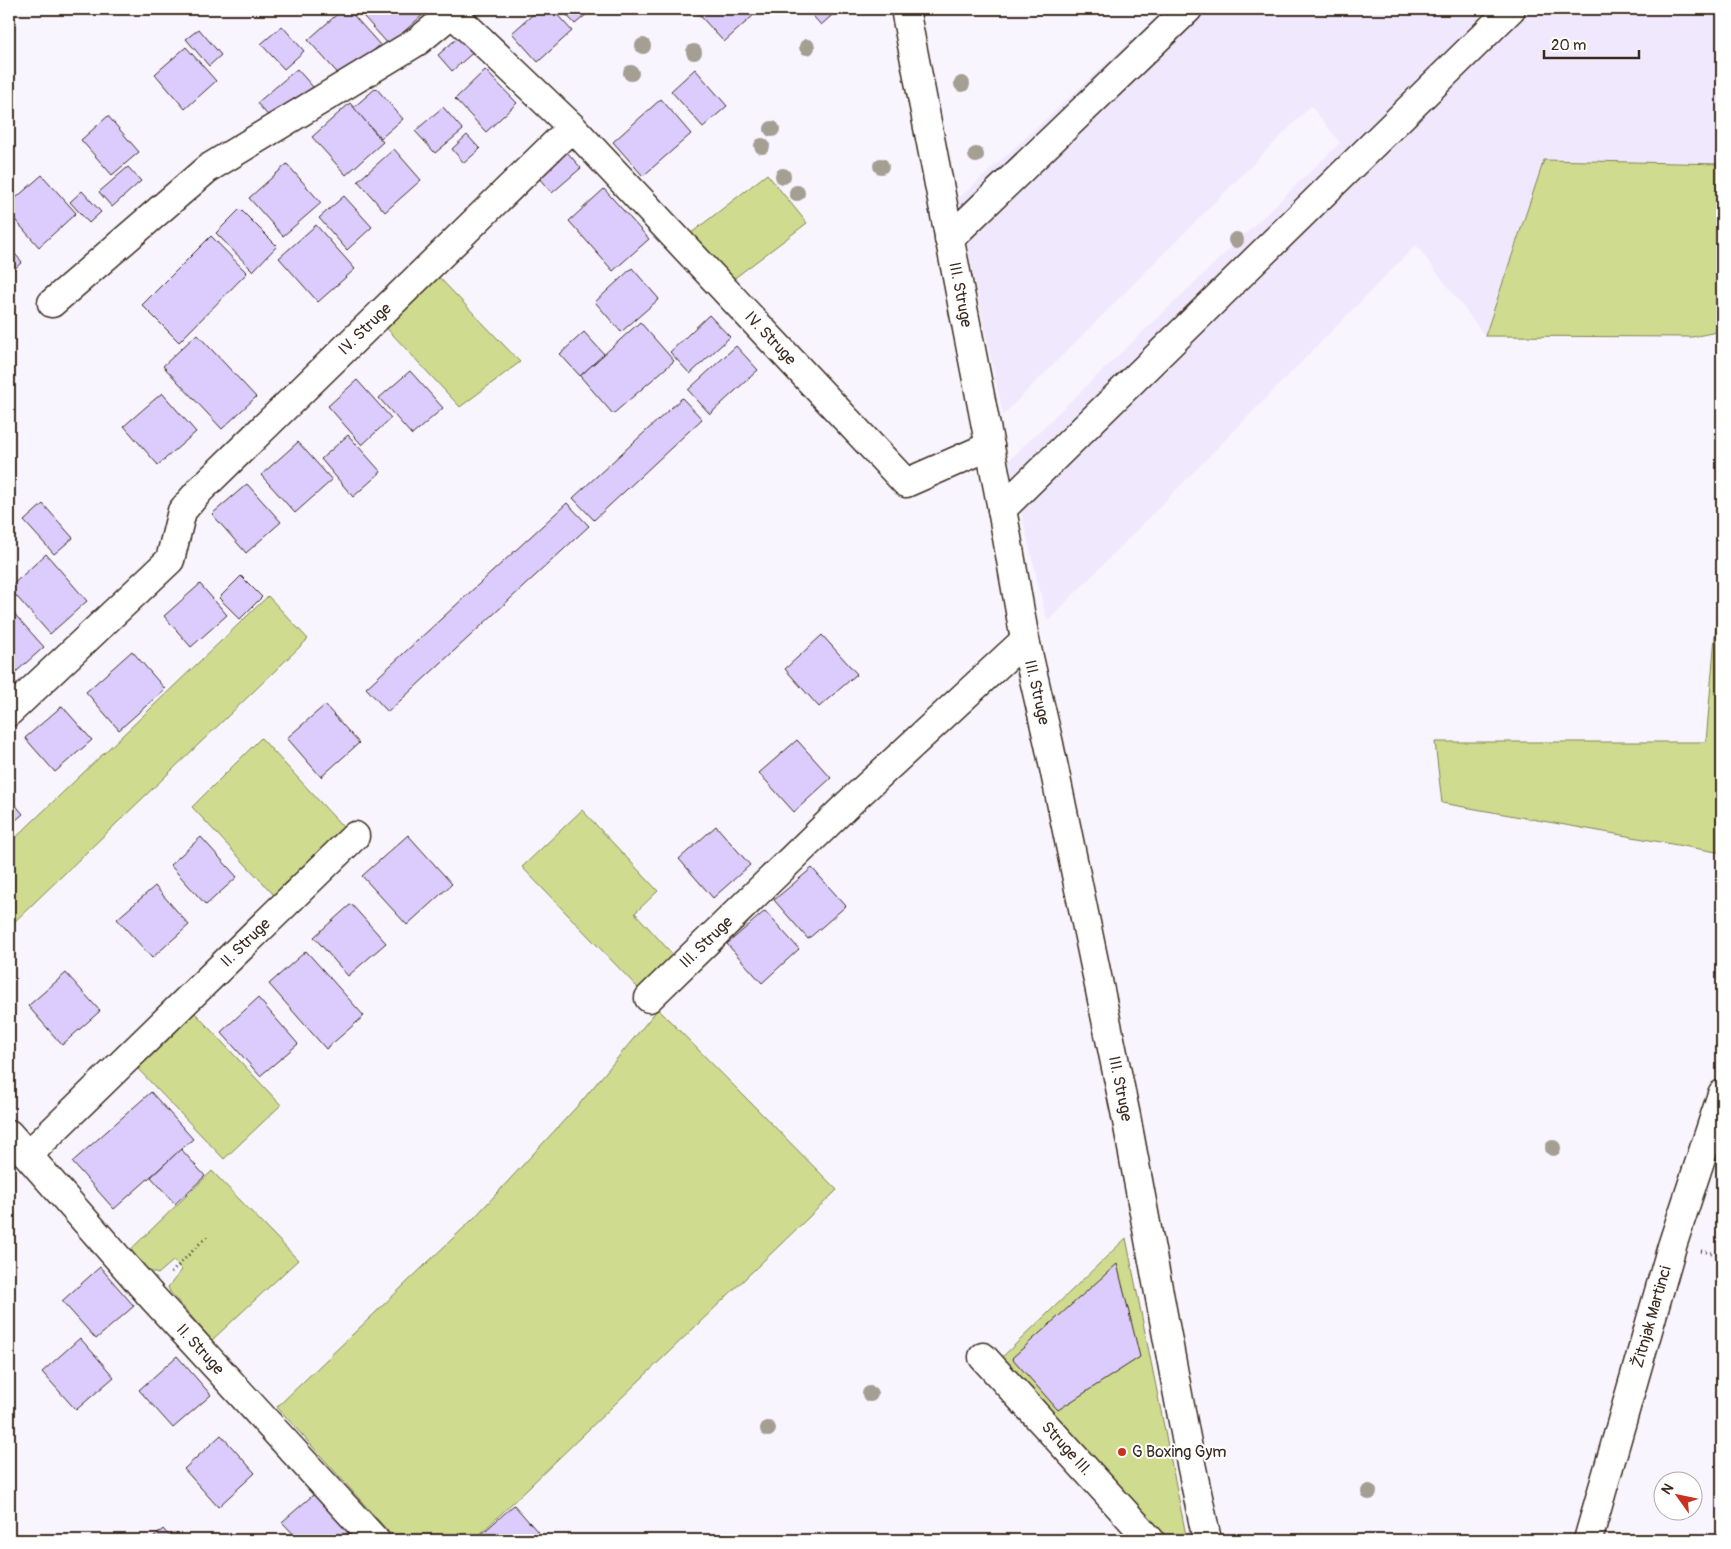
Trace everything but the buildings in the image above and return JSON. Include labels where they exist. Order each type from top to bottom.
[{"type":"street","name":"III. Struge","points":[[905,9],[1002,509],[1025,640],[1049,744],[1126,1116],[1187,1444],[1207,1540]]},
{"type":"street","points":[[949,239],[1188,9]]},
{"type":"street","points":[[1002,509],[1511,9]]},
{"type":"street","name":"IV. Struge","points":[[52,303],[207,170],[418,41],[450,11],[572,127],[906,483],[990,446]]},
{"type":"street","name":"IV. Struge","points":[[9,712],[170,560],[182,511],[217,472],[572,127]]},
{"type":"street","name":"III. Struge","points":[[649,998],[847,805],[1025,640]]},
{"type":"street","name":"II. Struge","points":[[28,1155],[355,836]]},
{"type":"street","name":"Žitnjak Martinci","points":[[1588,1540],[1672,1246],[1722,1094]]},
{"type":"street","name":"II. Struge","points":[[9,1134],[149,1294],[374,1540]]},
{"type":"street","name":"Struge III.","points":[[983,1357],[1150,1540]]},
{"type":"path","points":[[149,1294],[208,1235]]},
{"type":"shaded area","points":[[1166,9],[1722,9],[1722,164],[1544,160],[1485,336],[1416,245],[1047,622],[1009,460],[1340,143],[1311,106],[1003,415],[957,200]]},
{"type":"green space","points":[[1544,160],[1722,164],[1722,331],[1692,337],[1485,336]]},
{"type":"green space","points":[[767,174],[807,223],[732,280],[690,234]]},
{"type":"green space","points":[[433,271],[520,362],[460,407],[380,321]]},
{"type":"green space","points":[[1722,554],[1722,853],[1442,803],[1435,742],[1706,742]]},
{"type":"green space","points":[[268,596],[308,639],[9,927],[9,844]]},
{"type":"green space","points":[[261,738],[344,828],[274,895],[192,807]]},
{"type":"green space","points":[[582,810],[658,891],[635,913],[676,958],[640,990],[522,867]]},
{"type":"green space","points":[[658,1009],[837,1190],[474,1540],[396,1540],[277,1407],[475,1217],[581,1102]]},
{"type":"green space","points":[[195,1013],[281,1105],[224,1159],[138,1069]]},
{"type":"green space","points":[[212,1171],[298,1260],[212,1340],[170,1292],[168,1287],[182,1270],[173,1261],[158,1274],[150,1271],[128,1252]]},
{"type":"green space","name":"G Boxing Gym","points":[[1126,1238],[1187,1540],[1154,1540],[995,1364]]},
{"type":"place","name":"G Boxing Gym","points":[[1122,1452]]}]
